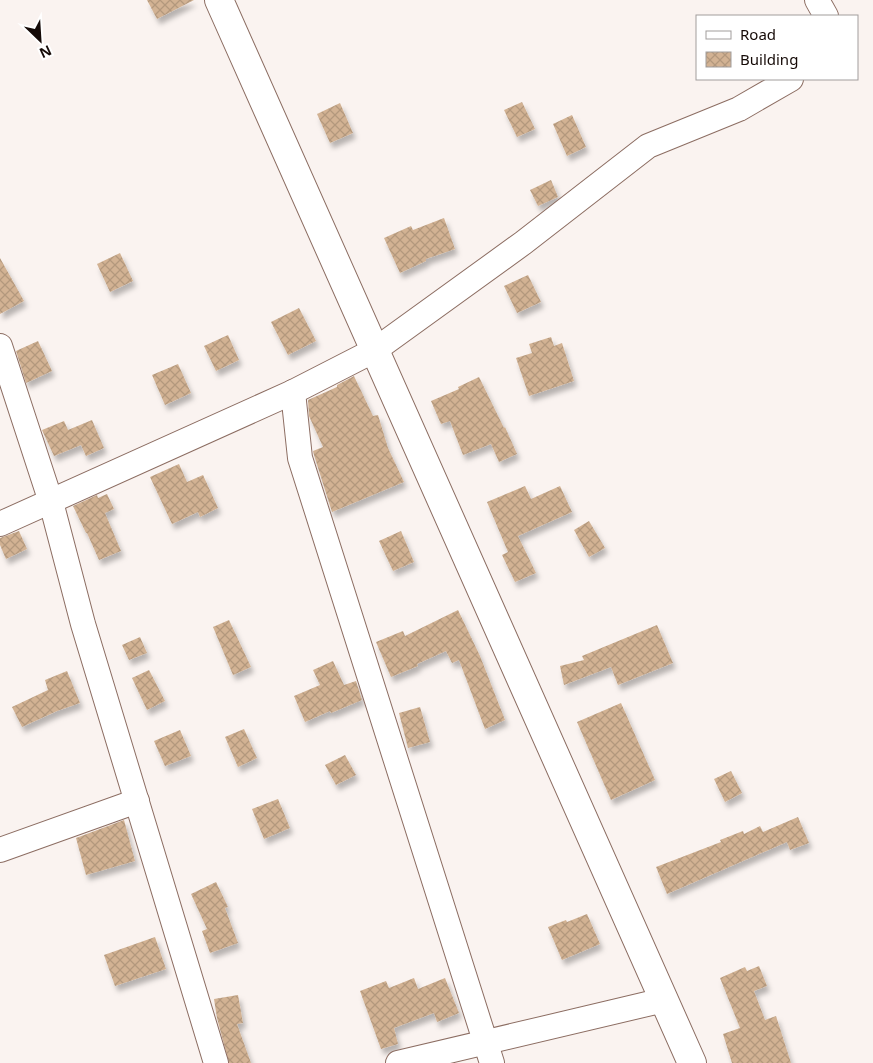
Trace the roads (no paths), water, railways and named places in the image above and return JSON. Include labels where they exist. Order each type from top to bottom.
[{"type":"main road","points":[[219,0],[692,1063]]},
{"type":"street","points":[[817,0],[825,15]]},
{"type":"street","points":[[0,524],[293,392],[375,350],[523,243],[648,146],[739,109],[789,80]]},
{"type":"street","points":[[0,346],[51,502],[83,624],[216,1063]]},
{"type":"street","points":[[293,392],[300,458],[489,1053]]},
{"type":"street","points":[[0,850],[137,802]]},
{"type":"street","points":[[398,1063],[489,1053],[664,1000]]}]
